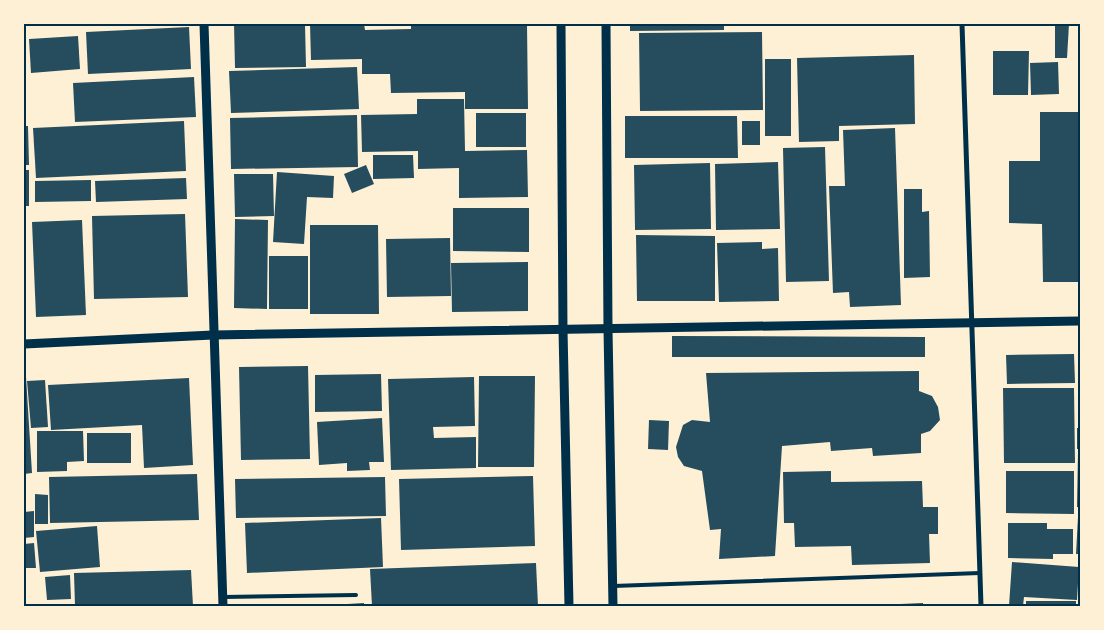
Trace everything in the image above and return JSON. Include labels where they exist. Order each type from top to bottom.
[{"type":"street","points":[[204,24],[223,602]]},
{"type":"street","points":[[561,24],[563,330],[569,606]]},
{"type":"street","points":[[606,24],[608,329],[613,606]]},
{"type":"street","points":[[962,24],[970,322],[981,606]]},
{"type":"street","points":[[24,344],[213,335],[1080,321]]},
{"type":"lane","points":[[613,586],[980,573]]},
{"type":"lane","points":[[223,602],[356,595]]},
{"type":"building","points":[[234,24],[305,24],[306,67],[235,68]]},
{"type":"building","points":[[310,24],[364,24],[365,30],[411,29],[411,24],[527,24],[528,109],[465,109],[465,92],[391,93],[390,74],[362,74],[362,59],[311,60]]},
{"type":"building","points":[[630,24],[724,24],[724,30],[630,31]]},
{"type":"building","points":[[1055,24],[1069,24],[1067,58],[1055,58]]},
{"type":"building","points":[[189,27],[191,69],[88,74],[86,32]]},
{"type":"building","points":[[762,32],[763,110],[640,111],[639,33]]},
{"type":"building","points":[[78,36],[80,69],[31,73],[29,39]]},
{"type":"building","points":[[993,51],[1029,51],[1028,95],[993,95]]},
{"type":"building","points":[[914,55],[915,124],[839,126],[839,141],[799,142],[797,58]]},
{"type":"building","points":[[765,59],[791,59],[791,136],[765,136]]},
{"type":"building","points":[[1058,62],[1059,94],[1031,95],[1030,63]]},
{"type":"building","points":[[357,67],[359,109],[231,113],[229,71]]},
{"type":"building","points":[[194,77],[196,117],[75,122],[73,83]]},
{"type":"building","points":[[417,99],[464,99],[465,151],[527,150],[528,197],[459,198],[459,168],[418,169],[418,151],[362,152],[361,115],[417,114]]},
{"type":"building","points":[[1040,112],[1080,112],[1080,282],[1043,282],[1042,224],[1009,223],[1009,161],[1040,161]]},
{"type":"building","points":[[476,113],[526,113],[526,147],[476,147]]},
{"type":"building","points":[[357,115],[358,167],[231,169],[230,118]]},
{"type":"building","points":[[625,116],[737,116],[738,158],[625,158]]},
{"type":"building","points":[[184,121],[186,171],[36,178],[33,128]]},
{"type":"building","points":[[742,121],[760,121],[760,145],[742,145]]},
{"type":"building","points":[[24,126],[28,126],[29,165],[24,165]]},
{"type":"building","points":[[895,128],[901,305],[850,307],[849,292],[833,293],[829,186],[845,186],[843,130]]},
{"type":"building","points":[[825,147],[829,281],[786,282],[783,148]]},
{"type":"building","points":[[373,155],[413,155],[414,178],[373,179]]},
{"type":"building","points":[[778,162],[780,229],[716,230],[715,164]]},
{"type":"building","points":[[710,163],[711,229],[635,230],[634,165]]},
{"type":"building","points":[[366,165],[374,184],[352,193],[344,174]]},
{"type":"building","points":[[24,170],[29,170],[29,206],[24,206]]},
{"type":"building","points":[[277,172],[334,176],[333,198],[307,197],[304,244],[273,242]]},
{"type":"building","points":[[234,174],[273,174],[274,216],[235,217]]},
{"type":"building","points":[[186,178],[187,199],[96,202],[95,181]]},
{"type":"building","points":[[91,180],[91,201],[35,202],[35,181]]},
{"type":"building","points":[[904,189],[922,189],[922,212],[929,211],[930,277],[904,278]]},
{"type":"building","points":[[453,208],[529,208],[529,252],[453,251]]},
{"type":"building","points":[[185,214],[188,297],[94,299],[92,216]]},
{"type":"building","points":[[235,219],[268,220],[267,309],[234,308]]},
{"type":"building","points":[[82,220],[86,315],[36,317],[32,222]]},
{"type":"building","points":[[310,225],[378,225],[379,314],[310,314]]},
{"type":"building","points":[[636,235],[715,236],[715,301],[637,301]]},
{"type":"building","points":[[450,238],[451,296],[387,297],[386,239]]},
{"type":"building","points":[[762,242],[762,249],[778,248],[779,301],[719,302],[717,243]]},
{"type":"building","points":[[269,256],[308,256],[308,309],[269,309]]},
{"type":"building","points":[[528,262],[528,311],[452,312],[451,263]]},
{"type":"building","points":[[672,336],[925,337],[925,357],[672,357]]},
{"type":"building","points":[[1074,354],[1075,383],[1007,384],[1006,355]]},
{"type":"building","points":[[308,366],[310,459],[241,460],[239,367]]},
{"type":"building","points":[[919,371],[919,391],[932,396],[938,407],[940,420],[930,431],[921,434],[921,453],[873,456],[872,448],[831,451],[830,442],[782,446],[775,556],[719,559],[721,529],[710,530],[702,471],[684,466],[678,457],[676,447],[683,425],[692,420],[710,422],[706,373]]},
{"type":"building","points":[[381,374],[382,411],[315,412],[315,375]]},
{"type":"building","points":[[479,376],[535,376],[534,467],[478,467]]},
{"type":"building","points":[[24,377],[26,377],[32,473],[24,474]]},
{"type":"building","points":[[474,377],[475,426],[433,427],[434,438],[476,437],[476,468],[391,470],[388,379]]},
{"type":"building","points":[[189,378],[193,465],[144,468],[142,425],[51,430],[48,385]]},
{"type":"building","points":[[45,380],[48,427],[31,428],[27,381]]},
{"type":"building","points":[[1003,388],[1074,388],[1075,463],[1004,463]]},
{"type":"building","points":[[382,418],[384,462],[369,462],[370,470],[347,471],[347,463],[319,465],[317,422]]},
{"type":"building","points":[[649,420],[669,421],[668,450],[648,449]]},
{"type":"building","points":[[1077,428],[1080,428],[1080,449],[1077,449]]},
{"type":"building","points":[[37,431],[83,431],[84,461],[67,462],[67,471],[37,472]]},
{"type":"building","points":[[87,433],[131,433],[131,463],[87,463]]},
{"type":"building","points":[[1078,453],[1080,453],[1080,507],[1077,507]]},
{"type":"building","points":[[831,471],[831,482],[922,481],[923,507],[938,507],[938,534],[929,534],[930,563],[852,565],[851,546],[795,547],[794,523],[784,523],[783,472]]},
{"type":"building","points":[[1006,471],[1074,471],[1074,514],[1006,513]]},
{"type":"building","points":[[197,474],[199,520],[50,523],[49,477]]},
{"type":"building","points":[[533,476],[535,546],[401,550],[399,479]]},
{"type":"building","points":[[385,477],[386,516],[236,518],[235,479]]},
{"type":"building","points":[[35,494],[48,495],[48,524],[35,524]]},
{"type":"building","points":[[34,511],[34,537],[24,538],[24,512]]},
{"type":"building","points":[[1078,517],[1080,517],[1080,554],[1076,554]]},
{"type":"building","points":[[381,518],[383,567],[247,573],[245,523]]},
{"type":"building","points":[[1008,523],[1047,523],[1047,529],[1073,529],[1073,554],[1053,554],[1053,559],[1008,558]]},
{"type":"building","points":[[97,526],[100,567],[40,572],[36,531]]},
{"type":"building","points":[[34,543],[36,568],[24,568],[24,544]]},
{"type":"building","points":[[1012,562],[1079,567],[1077,600],[1024,597],[1023,606],[1009,606]]},
{"type":"building","points":[[536,563],[538,606],[372,606],[370,569]]},
{"type":"building","points":[[191,570],[193,606],[75,606],[74,573]]},
{"type":"building","points":[[70,575],[71,599],[47,600],[45,577]]},
{"type":"building","points":[[1026,601],[1076,601],[1076,606],[1026,606]]},
{"type":"building","points":[[364,603],[364,606],[331,606],[331,605]]},
{"type":"building","points":[[923,603],[923,606],[878,606],[878,605]]}]
